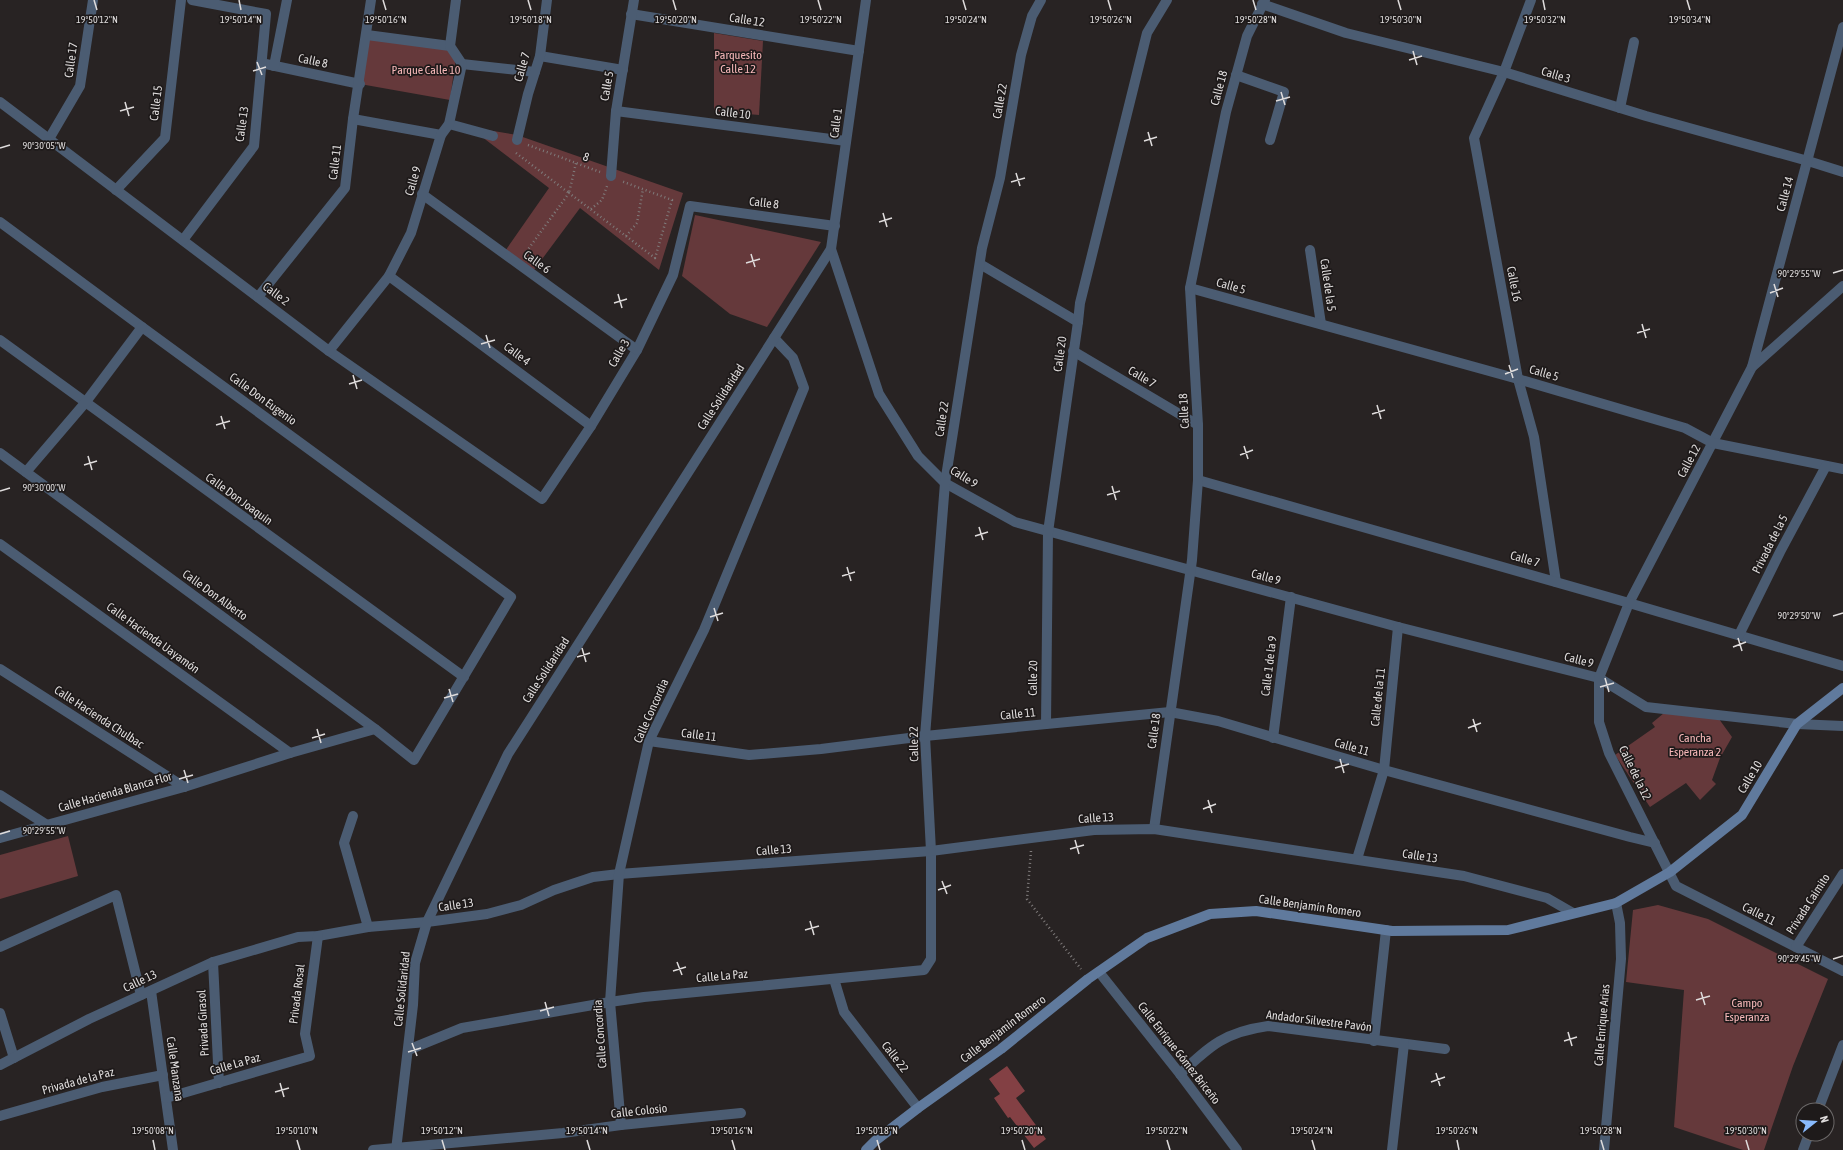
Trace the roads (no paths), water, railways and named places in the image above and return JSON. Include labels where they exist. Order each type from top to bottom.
[{"type":"street","name":"Calle 17","points":[[49,139],[80,86],[93,0]]},
{"type":"street","name":"Calle 15","points":[[116,190],[165,138],[181,0]]},
{"type":"street","name":"Calle 13","points":[[183,240],[254,146],[266,14],[192,0]]},
{"type":"street","points":[[274,66],[287,0]]},
{"type":"street","name":"Calle 11","points":[[258,297],[345,188],[371,0]]},
{"type":"street","points":[[456,0],[450,46],[462,64],[535,72]]},
{"type":"street","name":"Calle 7","points":[[517,140],[528,94],[540,56],[547,0]]},
{"type":"street","name":"Calle 5","points":[[611,176],[616,111],[634,0]]},
{"type":"street","name":"Calle 1","points":[[831,249],[866,0]]},
{"type":"street","name":"Calle 22","points":[[931,851],[925,736],[945,483],[982,248],[1000,178],[1021,55],[1032,16],[1041,0]]},
{"type":"street","name":"Calle 20","points":[[1046,724],[1048,532],[1080,303],[1147,33],[1168,0]]},
{"type":"street","name":"Calle 16","points":[[1531,0],[1504,72],[1474,138],[1518,379],[1534,437],[1556,582]]},
{"type":"street","name":"Calle 3","points":[[1264,2],[1346,33],[1504,72],[1620,108],[1808,160],[1843,172]]},
{"type":"street","name":"Calle 18","points":[[1154,829],[1191,570],[1198,480],[1198,425],[1190,288],[1226,112],[1247,36],[1264,2]]},
{"type":"street","name":"Calle 12","points":[[631,14],[859,50]]},
{"type":"street","name":"Calle 14","points":[[1752,367],[1843,27]]},
{"type":"street","points":[[366,35],[450,46]]},
{"type":"street","points":[[1620,108],[1634,42]]},
{"type":"street","points":[[540,56],[623,70]]},
{"type":"street","name":"Calle 8","points":[[261,63],[360,84]]},
{"type":"street","name":"Calle 9","points":[[329,351],[389,276],[412,233],[422,194],[441,135],[450,124],[462,64]]},
{"type":"street","points":[[1236,75],[1284,92],[1270,140]]},
{"type":"street","name":"Calle 2","points":[[0,102],[329,351],[542,499]]},
{"type":"street","name":"Calle 10","points":[[616,111],[846,141]]},
{"type":"street","points":[[354,119],[441,135]]},
{"type":"street","points":[[450,124],[493,136]]},
{"type":"street","name":"Calle 6","points":[[422,194],[637,350]]},
{"type":"street","name":"Calle 8","points":[[690,206],[834,226]]},
{"type":"street","name":"Calle 3","points":[[542,499],[591,426],[637,350],[673,275],[690,206]]},
{"type":"street","name":"Calle Don Eugenio","points":[[0,222],[511,596],[464,677]]},
{"type":"street","name":"Calle 9","points":[[831,249],[879,394],[918,456],[945,483],[1015,522],[1398,627],[1599,678],[1646,707],[1797,724],[1843,726]]},
{"type":"street","name":"Calle Solidaridad","points":[[396,1149],[408,1050],[415,963],[427,922],[508,754],[831,249]]},
{"type":"street","name":"Calle de la 5","points":[[1310,250],[1321,324]]},
{"type":"street","points":[[980,264],[1078,322]]},
{"type":"street","name":"Calle 4","points":[[389,276],[591,426]]},
{"type":"street","name":"Calle 12","points":[[1599,678],[1629,602],[1752,367],[1843,286]]},
{"type":"street","name":"Calle 5","points":[[1190,288],[1518,379],[1685,428],[1713,443],[1843,469]]},
{"type":"street","points":[[26,472],[85,403],[142,327]]},
{"type":"street","name":"Calle Concordia","points":[[621,1125],[610,1002],[619,874],[649,741],[704,630],[804,388],[793,358],[774,338]]},
{"type":"street","name":"Calle Don Joaquín","points":[[0,340],[464,677]]},
{"type":"street","name":"Calle 7","points":[[1073,351],[1198,425]]},
{"type":"street","name":"Calle Don Alberto","points":[[0,453],[375,729],[414,760],[464,677]]},
{"type":"street","name":"Privada de la 5","points":[[1739,635],[1780,552],[1826,466]]},
{"type":"street","name":"Calle 7","points":[[1198,480],[1629,602],[1843,666]]},
{"type":"street","name":"Calle Hacienda Uayamón","points":[[0,544],[290,753]]},
{"type":"street","name":"Calle 1 de la 9","points":[[1273,738],[1291,597]]},
{"type":"street","name":"Calle de la 11","points":[[1384,770],[1398,627]]},
{"type":"street","name":"Calle Hacienda Chulbac","points":[[0,669],[184,786]]},
{"type":"street","name":"Calle de la 12","points":[[1599,678],[1599,722],[1609,753],[1670,872]]},
{"type":"street","name":"Calle 10","points":[[1670,872],[1742,815],[1797,724],[1843,688]]},
{"type":"street","name":"Calle 11","points":[[649,741],[749,754],[821,749],[925,736],[1170,712],[1218,721],[1384,770],[1655,843]]},
{"type":"street","name":"Calle Hacienda Blanca Flor","points":[[0,838],[184,786],[290,753],[375,729]]},
{"type":"street","points":[[1357,859],[1384,770]]},
{"type":"street","points":[[0,795],[47,825]]},
{"type":"street","points":[[354,816],[344,843],[368,927]]},
{"type":"street","name":"Calle 13","points":[[0,1065],[89,1019],[213,962],[298,937],[318,936],[368,927],[427,922],[501,911],[521,905],[554,890],[594,877],[619,874],[931,851],[1094,830],[1154,829],[1464,876],[1547,898],[1573,913]]},
{"type":"street","name":"Calle La Paz","points":[[408,1050],[462,1028],[610,1002],[644,997],[924,970],[932,959],[931,851]]},
{"type":"street","name":"Calle 11","points":[[1670,872],[1676,886],[1843,971]]},
{"type":"street","name":"Calle Benjamín Romero","points":[[866,1150],[875,1141],[918,1108],[1001,1049],[1088,979],[1147,938],[1210,914],[1256,911],[1386,930],[1508,930],[1616,903],[1670,872]]},
{"type":"street","name":"Privada Caimito","points":[[1796,947],[1843,874]]},
{"type":"street","points":[[0,947],[116,895],[141,995]]},
{"type":"street","name":"Calle Enrique Arias","points":[[1604,1150],[1621,959],[1620,923],[1616,903]]},
{"type":"street","points":[[1374,1041],[1386,930]]},
{"type":"street","name":"Privada Rosal","points":[[310,1056],[306,1034],[318,936]]},
{"type":"street","name":"Privada Girasol","points":[[213,962],[219,1083]]},
{"type":"street","name":"Calle Enrique Gómez Briceño","points":[[1098,972],[1180,1074],[1238,1150]]},
{"type":"street","name":"Calle 22","points":[[834,979],[844,1012],[918,1108]]},
{"type":"street","name":"Calle Manzana","points":[[151,991],[173,1150]]},
{"type":"street","points":[[0,1013],[14,1058]]},
{"type":"street","name":"Andador Silvestre Pavón","points":[[1180,1074],[1208,1047],[1227,1036],[1249,1029],[1268,1026],[1374,1041],[1445,1049]]},
{"type":"street","points":[[1392,1150],[1404,1044]]},
{"type":"street","points":[[1821,1102],[1843,1045]]},
{"type":"street","name":"Calle La Paz","points":[[166,1098],[310,1056]]},
{"type":"street","name":"Privada de la Paz","points":[[0,1116],[102,1087],[163,1075]]},
{"type":"street","name":"Calle Colosio","points":[[373,1150],[563,1133],[621,1125],[741,1113]]},
{"type":"park label","name":"Parquesito Calle 12","points":[[738,62]]},
{"type":"park label","name":"Parque Calle 10","points":[[426,70]]},
{"type":"park label","name":"Cancha Esperanza 2","points":[[1695,745]]},
{"type":"park label","name":"Campo Esperanza","points":[[1747,1010]]}]
